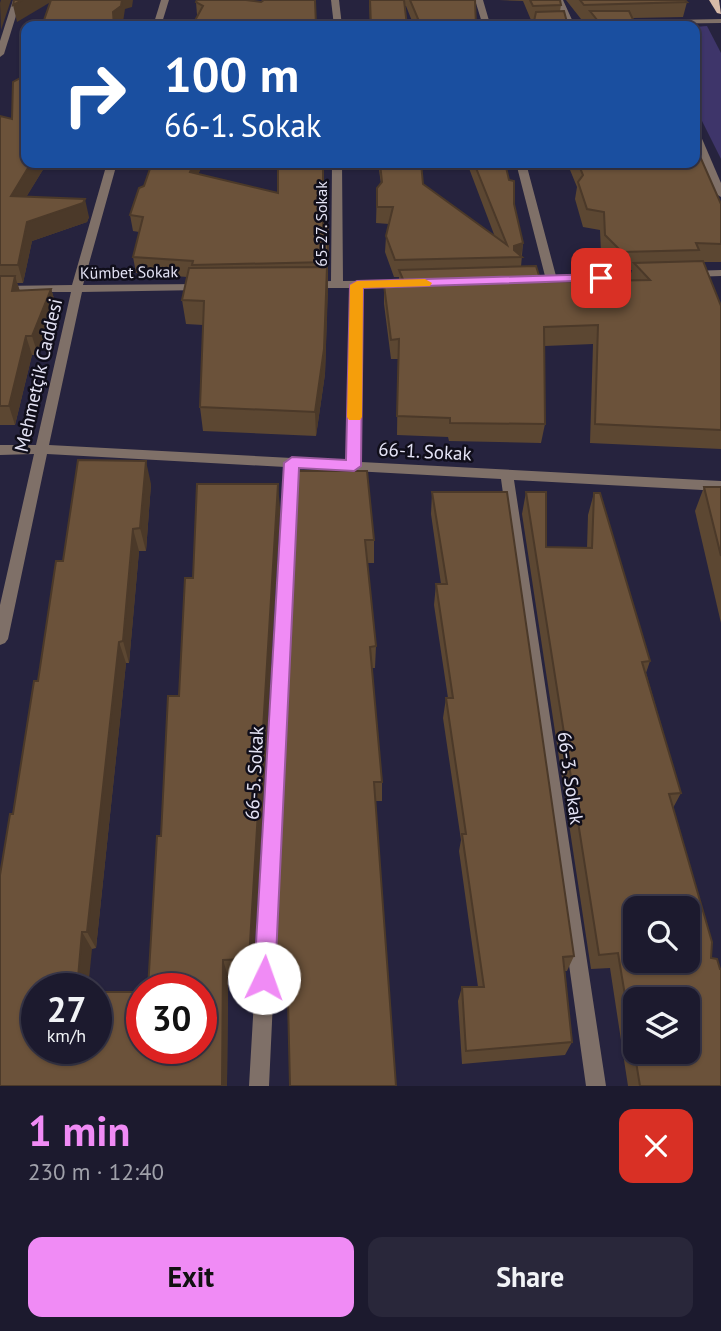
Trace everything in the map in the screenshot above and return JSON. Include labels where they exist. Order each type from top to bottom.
[{"type":"main road","points":[[714,0],[721,11]]},
{"type":"street","points":[[0,54],[18,0]]},
{"type":"street","points":[[159,21],[165,0]]},
{"type":"street","points":[[335,0],[337,21]]},
{"type":"street","points":[[479,0],[486,21]]},
{"type":"street","points":[[559,0],[569,21]]},
{"type":"street","points":[[700,22],[721,21]]},
{"type":"street","points":[[700,146],[721,194]]},
{"type":"street","name":"Mehmetçik Caddesi","points":[[0,639],[77,288],[111,168]]},
{"type":"street","name":"65-27. Sokak","points":[[337,168],[337,285]]},
{"type":"street","points":[[522,168],[552,280]]},
{"type":"street","points":[[682,275],[721,273]]},
{"type":"street","points":[[510,281],[656,276]]},
{"type":"street","points":[[296,286],[427,283]]},
{"type":"street","points":[[354,466],[357,285]]},
{"type":"street","name":"Kümbet Sokak","points":[[0,289],[214,286]]},
{"type":"street","name":"66-1. Sokak","points":[[0,450],[40,449],[721,486]]},
{"type":"street","name":"66-5. Sokak","points":[[259,1086],[292,463]]},
{"type":"street","name":"66-3. Sokak","points":[[508,475],[596,1086]]},
{"type":"shaded area","points":[[707,26],[721,53],[721,159],[700,117],[700,27]]},
{"type":"building","points":[[51,0],[122,0],[121,6],[113,12],[114,21],[44,21]]},
{"type":"building","points":[[315,0],[316,21],[195,21],[203,6],[196,2]]},
{"type":"building","points":[[370,0],[404,0],[406,21],[371,21]]},
{"type":"building","points":[[410,0],[475,0],[476,21],[419,21]]},
{"type":"building","points":[[530,0],[560,0],[561,5],[533,6]]},
{"type":"building","points":[[580,0],[685,0],[687,2],[584,5]]},
{"type":"building","points":[[564,11],[567,21],[534,21],[536,12]]},
{"type":"building","points":[[590,11],[629,11],[634,21],[598,21]]},
{"type":"building","points":[[21,78],[21,168],[28,168],[11,196],[85,199],[83,203],[27,222],[18,265],[0,265],[0,116],[12,119],[13,82]]},
{"type":"building","points":[[700,156],[721,204],[721,244],[696,243],[699,250],[622,252],[605,235],[604,212],[587,209],[578,182],[583,175],[580,168],[700,168]]},
{"type":"building","points":[[150,168],[192,168],[190,172],[278,193],[278,168],[323,168],[323,226],[328,227],[328,262],[192,265],[193,261],[133,257],[143,217],[130,215],[139,188],[144,186]]},
{"type":"building","points":[[381,168],[421,168],[423,184],[507,245],[476,168],[506,168],[509,180],[514,181],[514,204],[523,243],[514,246],[514,250],[522,257],[395,260],[386,236],[393,207],[377,207],[377,188],[382,182]]},
{"type":"building","points":[[703,261],[721,306],[721,430],[595,424],[598,325],[544,327],[545,424],[450,423],[450,418],[397,416],[399,339],[391,340],[384,285],[405,284],[399,270],[536,266],[541,282],[650,280],[634,263]]},
{"type":"building","points":[[327,267],[324,349],[315,412],[200,407],[204,301],[182,300],[189,268]]},
{"type":"building","points":[[0,276],[15,276],[12,291],[51,289],[32,336],[26,336],[9,406],[0,406]]},
{"type":"building","points":[[78,460],[146,461],[140,528],[133,529],[123,641],[119,642],[87,932],[82,932],[78,973],[21,973],[21,1064],[112,1064],[112,992],[126,992],[126,1064],[217,1064],[217,973],[149,973],[157,836],[161,836],[168,696],[179,696],[185,578],[193,578],[197,484],[278,484],[249,959],[223,960],[222,1086],[0,1086],[0,875],[10,814],[13,814],[34,681],[38,681],[56,561],[63,561]]},
{"type":"building","points":[[298,471],[367,471],[374,540],[365,540],[376,646],[370,647],[382,782],[374,782],[396,1086],[290,1086],[287,957],[274,957]]},
{"type":"building","points":[[704,487],[721,487],[721,556]]},
{"type":"building","points":[[432,492],[507,492],[574,956],[563,957],[572,1042],[466,1051],[462,987],[484,987],[446,698],[453,698],[436,584],[447,584]]},
{"type":"building","points":[[526,492],[546,492],[546,547],[592,548],[594,493],[600,493],[650,661],[642,662],[681,793],[669,794],[699,896],[623,896],[623,973],[700,973],[700,901],[712,942],[711,958],[717,959],[721,969],[721,1086],[640,1086],[636,1064],[700,1064],[700,987],[624,987],[618,953],[599,955]]},
{"type":"slow traffic","points":[[355,417],[357,285],[425,283]]},
{"type":"route","points":[[264,978],[292,463],[354,466],[357,285],[601,278]]}]
